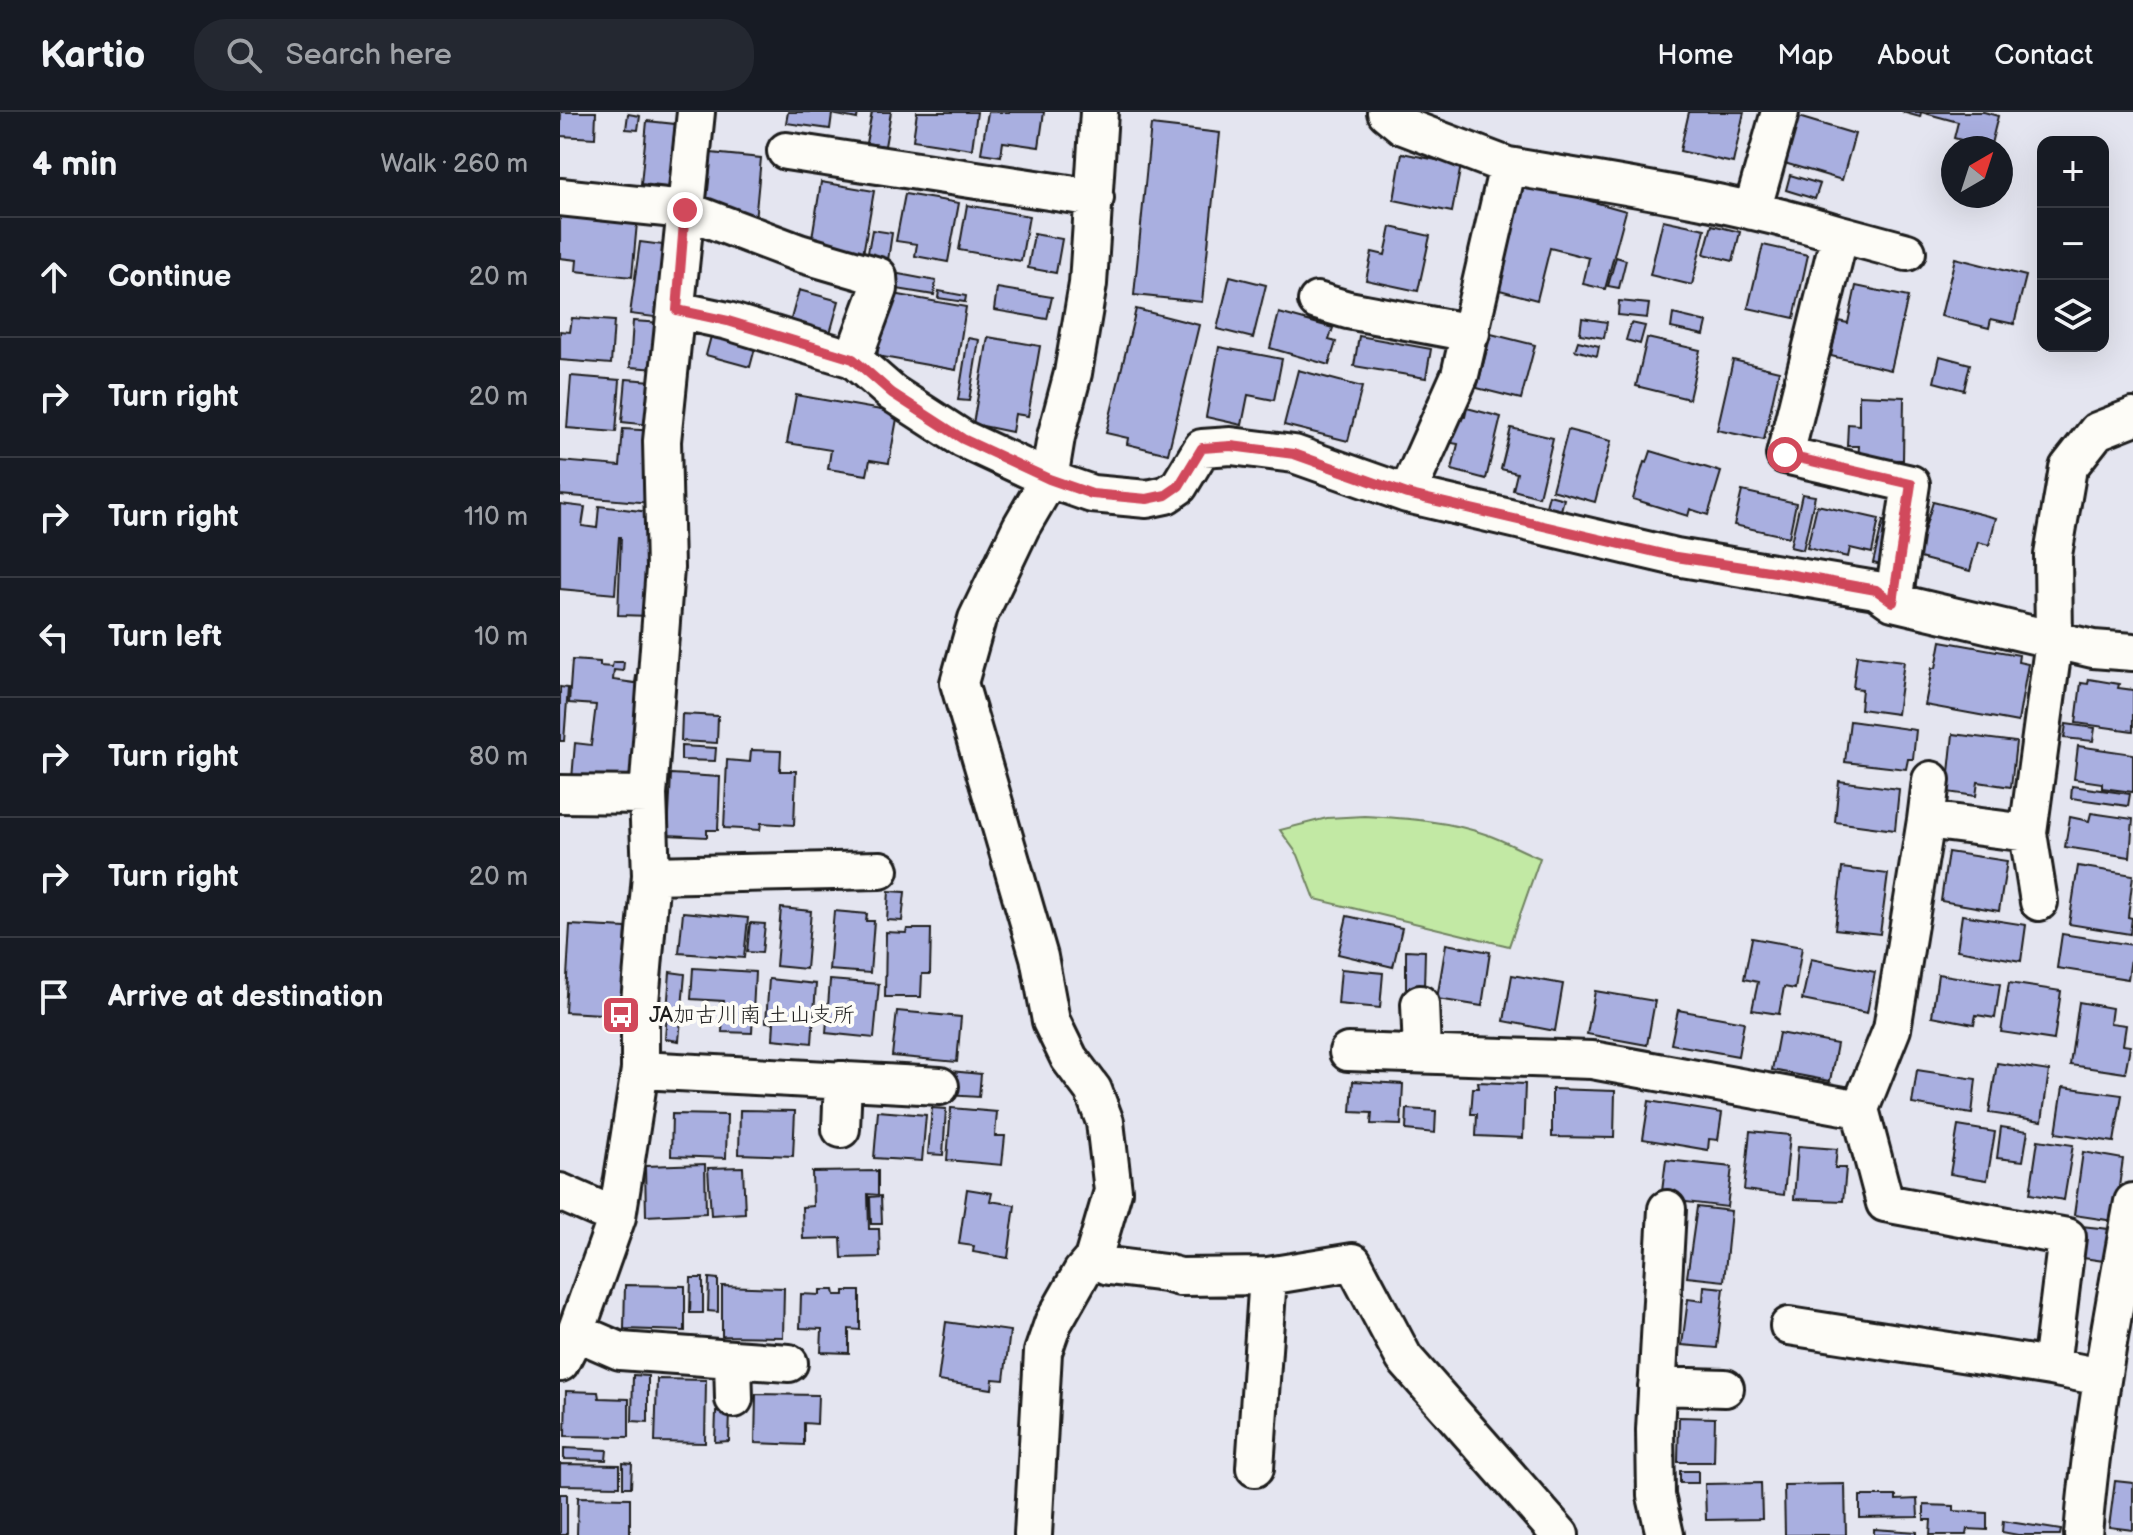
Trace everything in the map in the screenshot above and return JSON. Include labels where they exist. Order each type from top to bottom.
[{"type":"street","points":[[696,112],[662,441],[665,568],[648,795],[651,875],[640,1002],[640,1070],[617,1217],[568,1347],[789,1363]]},
{"type":"street","points":[[1033,1535],[1043,1352],[1053,1323],[1082,1272],[1093,1259],[1113,1191],[1105,1122],[1093,1090],[1069,1058],[1051,1021],[1039,957],[959,683],[977,619],[1021,527],[1049,479],[1056,437],[1073,373],[1088,284],[1099,112]]},
{"type":"street","points":[[1386,112],[1403,126],[1508,166],[1752,211],[1907,252]]},
{"type":"street","points":[[1752,211],[1780,112]]},
{"type":"street","points":[[786,151],[1095,198]]},
{"type":"street","points":[[1407,494],[1460,375],[1508,166]]},
{"type":"street","points":[[560,197],[685,210],[799,253],[878,276],[879,289],[853,359]]},
{"type":"street","points":[[1840,234],[1785,455],[1911,484],[1893,602]]},
{"type":"street","points":[[1317,301],[1348,310],[1471,333]]},
{"type":"street","points":[[677,310],[728,321],[853,359],[892,393],[963,439],[1049,479],[1092,494],[1147,499],[1166,495],[1179,486],[1202,448],[1231,446],[1294,454],[1407,494],[1676,557],[1876,590],[1893,602],[2093,649],[2133,652]]},
{"type":"street","points":[[2039,902],[2028,833],[2054,640],[2053,555],[2068,468],[2097,431],[2133,417]]},
{"type":"street","points":[[1931,780],[1892,1029],[1860,1109],[1885,1203],[2067,1237],[2051,1367]]},
{"type":"street","points":[[560,794],[648,795]]},
{"type":"street","points":[[1926,820],[2028,833]]},
{"type":"street","points":[[651,875],[880,870]]},
{"type":"street","points":[[1420,1004],[1422,1053]]},
{"type":"street","points":[[1348,1052],[1592,1060],[1860,1109]]},
{"type":"street","points":[[640,1070],[940,1086]]},
{"type":"street","points":[[841,1129],[843,1080]]},
{"type":"street","points":[[560,1192],[617,1217]]},
{"type":"street","points":[[2083,1535],[2087,1476],[2101,1377],[2133,1202]]},
{"type":"street","points":[[1665,1535],[1656,1496],[1657,1386],[1667,1209]]},
{"type":"street","points":[[1093,1259],[1109,1266],[1180,1277],[1268,1276],[1353,1262],[1404,1358],[1560,1535]]},
{"type":"street","points":[[1255,1468],[1268,1276]]},
{"type":"street","points":[[1789,1326],[2101,1377]]},
{"type":"street","points":[[733,1359],[734,1399]]},
{"type":"street","points":[[1657,1386],[1725,1388]]},
{"type":"green space","points":[[1364,816],[1458,826],[1494,837],[1540,858],[1509,946],[1315,899],[1298,855],[1280,830],[1327,818]]},
{"type":"building","points":[[561,112],[596,112],[595,138],[560,136]]},
{"type":"building","points":[[788,112],[858,112],[857,119],[832,114],[830,129],[786,123]]},
{"type":"building","points":[[872,112],[891,112],[885,146],[866,143]]},
{"type":"building","points":[[917,112],[977,112],[972,149],[913,140]]},
{"type":"building","points":[[988,112],[1044,112],[1039,147],[1003,142],[1001,156],[981,153]]},
{"type":"building","points":[[1689,112],[1744,112],[1733,163],[1680,151]]},
{"type":"building","points":[[1902,112],[1921,112],[1920,117]]},
{"type":"building","points":[[1921,112],[1984,112],[1998,116],[1993,136],[1954,136],[1958,122]]},
{"type":"building","points":[[628,114],[640,116],[638,130],[626,129]]},
{"type":"building","points":[[1795,116],[1855,134],[1842,180],[1781,162]]},
{"type":"building","points":[[647,121],[675,124],[669,187],[641,184]]},
{"type":"building","points":[[1151,125],[1220,133],[1202,302],[1134,295]]},
{"type":"building","points":[[711,153],[761,158],[755,221],[705,216]]},
{"type":"building","points":[[1402,153],[1461,165],[1452,212],[1394,200]]},
{"type":"building","points":[[1790,175],[1820,184],[1815,199],[1786,190]]},
{"type":"building","points":[[821,182],[874,191],[863,254],[811,244]]},
{"type":"building","points":[[1523,184],[1582,193],[1580,198],[1626,211],[1605,289],[1583,284],[1589,258],[1550,248],[1537,300],[1496,289]]},
{"type":"building","points":[[905,194],[959,203],[948,262],[915,256],[917,244],[896,241]]},
{"type":"building","points":[[560,204],[638,212],[632,277],[576,271],[577,260],[560,258]]},
{"type":"building","points":[[967,205],[1029,216],[1021,261],[959,250]]},
{"type":"building","points":[[1663,220],[1705,229],[1692,285],[1650,275]]},
{"type":"building","points":[[1712,225],[1740,232],[1733,261],[1704,254]]},
{"type":"building","points":[[1391,227],[1430,236],[1418,291],[1366,280],[1372,252],[1385,255]]},
{"type":"building","points":[[872,230],[892,233],[887,267],[866,263]]},
{"type":"building","points":[[1034,234],[1062,239],[1056,273],[1028,268]]},
{"type":"building","points":[[640,242],[671,246],[662,318],[630,314]]},
{"type":"building","points":[[1763,245],[1808,255],[1794,318],[1748,308]]},
{"type":"building","points":[[1616,257],[1626,260],[1619,288],[1608,286]]},
{"type":"building","points":[[1955,258],[2026,276],[2014,324],[1991,319],[1989,328],[1941,316]]},
{"type":"building","points":[[888,272],[936,281],[934,295],[885,287]]},
{"type":"building","points":[[1230,276],[1266,285],[1253,338],[1217,329]]},
{"type":"building","points":[[1856,286],[1908,297],[1891,370],[1831,356],[1838,321],[1848,323]]},
{"type":"building","points":[[997,288],[1052,297],[1047,319],[994,310]]},
{"type":"building","points":[[799,290],[839,301],[829,337],[789,326]]},
{"type":"building","points":[[939,291],[966,296],[965,302],[938,298]]},
{"type":"building","points":[[888,293],[966,307],[956,370],[877,356]]},
{"type":"building","points":[[1619,301],[1649,304],[1647,318],[1618,315]]},
{"type":"building","points":[[1136,309],[1199,325],[1168,454],[1127,444],[1128,438],[1106,433]]},
{"type":"building","points":[[1279,313],[1333,328],[1329,340],[1336,342],[1329,365],[1270,348]]},
{"type":"building","points":[[1673,314],[1707,322],[1704,335],[1671,328]]},
{"type":"building","points":[[572,318],[614,321],[611,364],[560,360],[560,331],[570,332]]},
{"type":"building","points":[[1582,318],[1607,322],[1604,338],[1580,334]]},
{"type":"building","points":[[633,321],[662,323],[659,369],[630,367]]},
{"type":"building","points":[[1631,323],[1645,326],[1640,344],[1626,340]]},
{"type":"building","points":[[714,325],[758,337],[750,367],[706,355]]},
{"type":"building","points":[[1491,334],[1535,345],[1521,399],[1477,388]]},
{"type":"building","points":[[1359,336],[1431,349],[1426,378],[1354,366]]},
{"type":"building","points":[[988,337],[1040,346],[1028,416],[1015,414],[1012,432],[973,424]]},
{"type":"building","points":[[968,338],[979,340],[969,401],[958,400]]},
{"type":"building","points":[[1647,338],[1700,350],[1689,399],[1636,386]]},
{"type":"building","points":[[1578,341],[1599,346],[1597,356],[1575,350]]},
{"type":"building","points":[[1219,347],[1282,359],[1274,400],[1248,395],[1242,425],[1206,417]]},
{"type":"building","points":[[1940,356],[1970,364],[1964,390],[1934,382]]},
{"type":"building","points":[[1733,360],[1779,371],[1764,440],[1717,430]]},
{"type":"building","points":[[1298,370],[1362,387],[1348,441],[1284,425]]},
{"type":"building","points":[[571,376],[620,380],[616,432],[567,428]]},
{"type":"building","points":[[626,379],[653,381],[650,425],[622,422]]},
{"type":"building","points":[[796,395],[898,413],[889,463],[870,460],[867,475],[828,469],[831,450],[787,443]]},
{"type":"building","points":[[1859,395],[1904,397],[1903,460],[1858,459],[1859,446],[1847,446],[1848,424],[1859,425]]},
{"type":"building","points":[[1467,408],[1501,417],[1486,479],[1452,470],[1458,444],[1452,443],[1458,416],[1465,417]]},
{"type":"building","points":[[1511,428],[1553,438],[1539,497],[1513,490],[1517,473],[1501,469]]},
{"type":"building","points":[[623,429],[657,431],[651,503],[560,495],[560,461],[620,466]]},
{"type":"building","points":[[1568,430],[1611,441],[1595,502],[1552,490]]},
{"type":"building","points":[[1651,451],[1721,472],[1708,515],[1690,509],[1688,516],[1633,499],[1644,462],[1647,463]]},
{"type":"building","points":[[1742,491],[1796,503],[1789,537],[1734,525]]},
{"type":"building","points":[[1802,494],[1815,496],[1803,550],[1790,547]]},
{"type":"building","points":[[1549,495],[1564,499],[1560,514],[1545,510]]},
{"type":"building","points":[[1933,502],[1996,518],[1989,545],[1978,542],[1970,571],[1916,557]]},
{"type":"building","points":[[560,504],[585,507],[582,526],[597,528],[599,506],[649,512],[651,616],[618,615],[621,537],[615,594],[560,589]]},
{"type":"building","points":[[1817,505],[1879,519],[1872,553],[1850,548],[1848,557],[1807,548]]},
{"type":"building","points":[[1883,521],[1894,524],[1885,566],[1873,563]]},
{"type":"building","points":[[1941,641],[2019,655],[2018,662],[2028,664],[2018,722],[1925,705]]},
{"type":"building","points":[[1857,655],[1904,661],[1897,714],[1860,709],[1862,689],[1853,688]]},
{"type":"building","points":[[572,660],[600,662],[600,666],[612,667],[613,662],[624,662],[623,671],[614,670],[613,680],[635,683],[636,676],[645,677],[635,784],[572,779],[575,743],[591,745],[596,705],[569,703]]},
{"type":"building","points":[[2089,679],[2119,684],[2118,688],[2133,690],[2133,731],[2076,723],[2081,683],[2088,684]]},
{"type":"building","points":[[560,687],[568,688],[564,741],[560,741]]},
{"type":"building","points":[[682,714],[718,716],[717,743],[681,741]]},
{"type":"building","points":[[1850,721],[1916,730],[1913,759],[1908,759],[1906,769],[1845,762]]},
{"type":"building","points":[[2066,724],[2095,728],[2093,741],[2064,738]]},
{"type":"building","points":[[1953,734],[2016,742],[2011,787],[1978,782],[1976,796],[1947,792]]},
{"type":"building","points":[[681,746],[716,748],[715,761],[681,760]]},
{"type":"building","points":[[2078,746],[2133,754],[2133,792],[2102,788],[2102,783],[2074,779]]},
{"type":"building","points":[[751,750],[781,751],[780,771],[796,771],[794,825],[761,823],[760,830],[724,828],[727,760],[750,762]]},
{"type":"building","points":[[671,774],[720,777],[718,830],[707,830],[707,837],[668,835]]},
{"type":"building","points":[[1839,781],[1899,789],[1895,830],[1835,822]]},
{"type":"building","points":[[2072,786],[2130,794],[2128,806],[2071,798]]},
{"type":"building","points":[[2091,813],[2133,819],[2130,857],[2065,847],[2070,817],[2089,821]]},
{"type":"building","points":[[1948,852],[2007,861],[1999,911],[1941,901]]},
{"type":"building","points":[[2078,866],[2133,875],[2128,917],[2132,918],[2130,934],[2069,924]]},
{"type":"building","points":[[1842,868],[1888,874],[1880,934],[1835,929]]},
{"type":"building","points":[[889,891],[905,892],[902,921],[887,920]]},
{"type":"building","points":[[781,908],[811,911],[806,969],[776,966]]},
{"type":"building","points":[[834,911],[867,914],[866,921],[874,921],[870,973],[829,970]]},
{"type":"building","points":[[683,912],[748,918],[744,958],[679,953]]},
{"type":"building","points":[[1962,915],[2026,925],[2021,961],[1957,950]]},
{"type":"building","points":[[1347,916],[1402,928],[1393,967],[1338,954]]},
{"type":"building","points":[[750,923],[765,924],[762,953],[747,952]]},
{"type":"building","points":[[570,925],[626,928],[621,1015],[565,1012]]},
{"type":"building","points":[[907,929],[931,929],[930,974],[922,974],[921,997],[885,997],[886,932],[906,933]]},
{"type":"building","points":[[2062,934],[2133,945],[2128,979],[2057,968]]},
{"type":"building","points":[[1752,938],[1802,947],[1795,989],[1784,987],[1779,1014],[1752,1010],[1758,982],[1744,979]]},
{"type":"building","points":[[1446,944],[1490,952],[1482,1006],[1437,999]]},
{"type":"building","points":[[1406,950],[1425,951],[1424,988],[1406,988]]},
{"type":"building","points":[[1811,959],[1875,972],[1867,1013],[1802,1000]]},
{"type":"building","points":[[693,968],[755,972],[752,1033],[722,1032],[724,1001],[691,999]]},
{"type":"building","points":[[1341,969],[1383,973],[1380,1008],[1338,1004]]},
{"type":"building","points":[[670,972],[685,974],[679,1041],[665,1039]]},
{"type":"building","points":[[1938,974],[2000,984],[1995,1018],[1976,1015],[1974,1024],[1932,1016]]},
{"type":"building","points":[[1512,975],[1563,984],[1555,1031],[1504,1021]]},
{"type":"building","points":[[769,979],[816,984],[812,1043],[773,1039],[774,1023],[766,1022]]},
{"type":"building","points":[[830,980],[879,984],[874,1038],[826,1033]]},
{"type":"building","points":[[2009,983],[2061,991],[2054,1040],[2001,1032]]},
{"type":"building","points":[[1595,991],[1655,1001],[1647,1045],[1587,1034]]},
{"type":"building","points":[[2079,1002],[2112,1008],[2110,1023],[2126,1025],[2123,1045],[2130,1046],[2125,1073],[2070,1065]]},
{"type":"building","points":[[1678,1010],[1744,1022],[1738,1056],[1671,1044]]},
{"type":"building","points":[[897,1011],[961,1017],[957,1062],[892,1056]]},
{"type":"building","points":[[1779,1033],[1837,1044],[1830,1081],[1772,1070]]},
{"type":"building","points":[[1997,1063],[2049,1071],[2042,1121],[1989,1113]]},
{"type":"building","points":[[1917,1070],[1976,1079],[1972,1114],[1912,1104]]},
{"type":"building","points":[[950,1071],[981,1074],[979,1097],[947,1095]]},
{"type":"building","points":[[1353,1081],[1403,1084],[1401,1125],[1371,1124],[1372,1113],[1351,1112]]},
{"type":"building","points":[[1478,1082],[1525,1084],[1523,1138],[1476,1136],[1477,1114],[1471,1114],[1473,1088],[1479,1088]]},
{"type":"building","points":[[2063,1087],[2122,1095],[2114,1142],[2056,1133]]},
{"type":"building","points":[[1552,1089],[1615,1091],[1614,1138],[1552,1137]]},
{"type":"building","points":[[1649,1101],[1722,1113],[1718,1140],[1709,1139],[1708,1150],[1643,1139]]},
{"type":"building","points":[[932,1108],[946,1109],[943,1155],[928,1154]]},
{"type":"building","points":[[951,1108],[997,1112],[995,1136],[1005,1136],[1002,1165],[947,1160]]},
{"type":"building","points":[[1407,1109],[1436,1111],[1435,1133],[1406,1130]]},
{"type":"building","points":[[740,1110],[795,1111],[793,1156],[739,1154]]},
{"type":"building","points":[[878,1111],[926,1115],[922,1161],[874,1158]]},
{"type":"building","points":[[672,1114],[727,1115],[726,1158],[671,1156]]},
{"type":"building","points":[[1958,1126],[1995,1132],[1987,1180],[1950,1174]]},
{"type":"building","points":[[2001,1127],[2028,1131],[2023,1161],[1997,1158]]},
{"type":"building","points":[[1750,1131],[1790,1135],[1784,1195],[1744,1190]]},
{"type":"building","points":[[2038,1140],[2073,1145],[2064,1200],[2030,1194]]},
{"type":"building","points":[[1798,1146],[1837,1149],[1835,1168],[1846,1168],[1843,1201],[1794,1199]]},
{"type":"building","points":[[2083,1152],[2123,1159],[2114,1221],[2074,1215]]},
{"type":"building","points":[[1666,1160],[1732,1167],[1727,1207],[1661,1199]]},
{"type":"building","points":[[705,1164],[706,1213],[646,1216],[645,1166]]},
{"type":"building","points":[[743,1167],[745,1213],[711,1215],[708,1168]]},
{"type":"building","points":[[878,1171],[878,1195],[868,1194],[869,1229],[879,1229],[880,1257],[842,1258],[841,1238],[803,1239],[802,1207],[813,1206],[812,1172]]},
{"type":"building","points":[[967,1189],[992,1193],[990,1201],[1015,1205],[1008,1258],[973,1252],[974,1246],[959,1244]]},
{"type":"building","points":[[881,1196],[882,1224],[871,1224],[870,1197]]},
{"type":"building","points":[[1697,1207],[1731,1211],[1724,1281],[1687,1277]]},
{"type":"building","points":[[2081,1226],[2109,1229],[2104,1261],[2076,1257]]},
{"type":"building","points":[[691,1278],[703,1278],[703,1313],[690,1313]]},
{"type":"building","points":[[709,1278],[718,1279],[718,1312],[708,1311]]},
{"type":"building","points":[[625,1285],[685,1286],[685,1331],[624,1329]]},
{"type":"building","points":[[722,1286],[784,1288],[783,1337],[722,1336]]},
{"type":"building","points":[[1704,1286],[1724,1288],[1717,1348],[1682,1345],[1688,1299],[1703,1301]]},
{"type":"building","points":[[820,1290],[834,1290],[835,1295],[844,1295],[844,1291],[860,1291],[860,1330],[849,1329],[849,1353],[821,1352],[822,1329],[800,1328],[801,1294],[820,1295]]},
{"type":"building","points":[[946,1322],[1010,1331],[1004,1380],[993,1379],[992,1389],[938,1381]]},
{"type":"building","points":[[633,1375],[648,1376],[648,1422],[632,1421]]},
{"type":"building","points":[[657,1379],[706,1380],[705,1443],[655,1442]]},
{"type":"building","points":[[566,1391],[598,1392],[599,1398],[629,1399],[629,1437],[565,1436]]},
{"type":"building","points":[[756,1394],[818,1395],[817,1424],[804,1423],[804,1445],[755,1443]]},
{"type":"building","points":[[716,1411],[730,1412],[729,1441],[715,1442]]},
{"type":"building","points":[[1679,1417],[1715,1418],[1714,1462],[1678,1462]]},
{"type":"building","points":[[564,1448],[607,1450],[606,1460],[564,1459]]},
{"type":"building","points":[[623,1463],[632,1464],[631,1487],[623,1487]]},
{"type":"building","points":[[560,1464],[620,1465],[620,1486],[560,1485]]},
{"type":"building","points":[[1680,1471],[1698,1471],[1698,1483],[1680,1483]]},
{"type":"building","points":[[2115,1481],[2133,1483],[2133,1530],[2109,1527]]},
{"type":"building","points":[[1761,1483],[1762,1519],[1706,1520],[1705,1484]]},
{"type":"building","points":[[1845,1484],[1846,1535],[1785,1535],[1784,1485]]},
{"type":"building","points":[[560,1494],[567,1494],[567,1535],[560,1535]]},
{"type":"building","points":[[1860,1496],[1917,1499],[1918,1517],[1860,1518]]},
{"type":"building","points":[[578,1497],[630,1498],[630,1535],[577,1535]]},
{"type":"building","points":[[1924,1505],[1954,1506],[1954,1511],[1987,1513],[1987,1530],[1967,1529],[1966,1535],[1930,1535],[1931,1520],[1924,1520]]},
{"type":"building","points":[[2003,1521],[2061,1530],[2060,1535],[2002,1532]]},
{"type":"building","points":[[1874,1529],[1917,1532],[1917,1535],[1874,1535]]},
{"type":"place","name":"JA加古川南 土山支所","points":[[621,1015]]},
{"type":"route","points":[[685,210],[677,310],[728,321],[853,359],[892,393],[963,439],[1049,479],[1092,494],[1147,499],[1166,495],[1179,486],[1202,448],[1231,446],[1294,454],[1407,494],[1676,557],[1876,590],[1893,602],[1911,484],[1785,455]]}]
